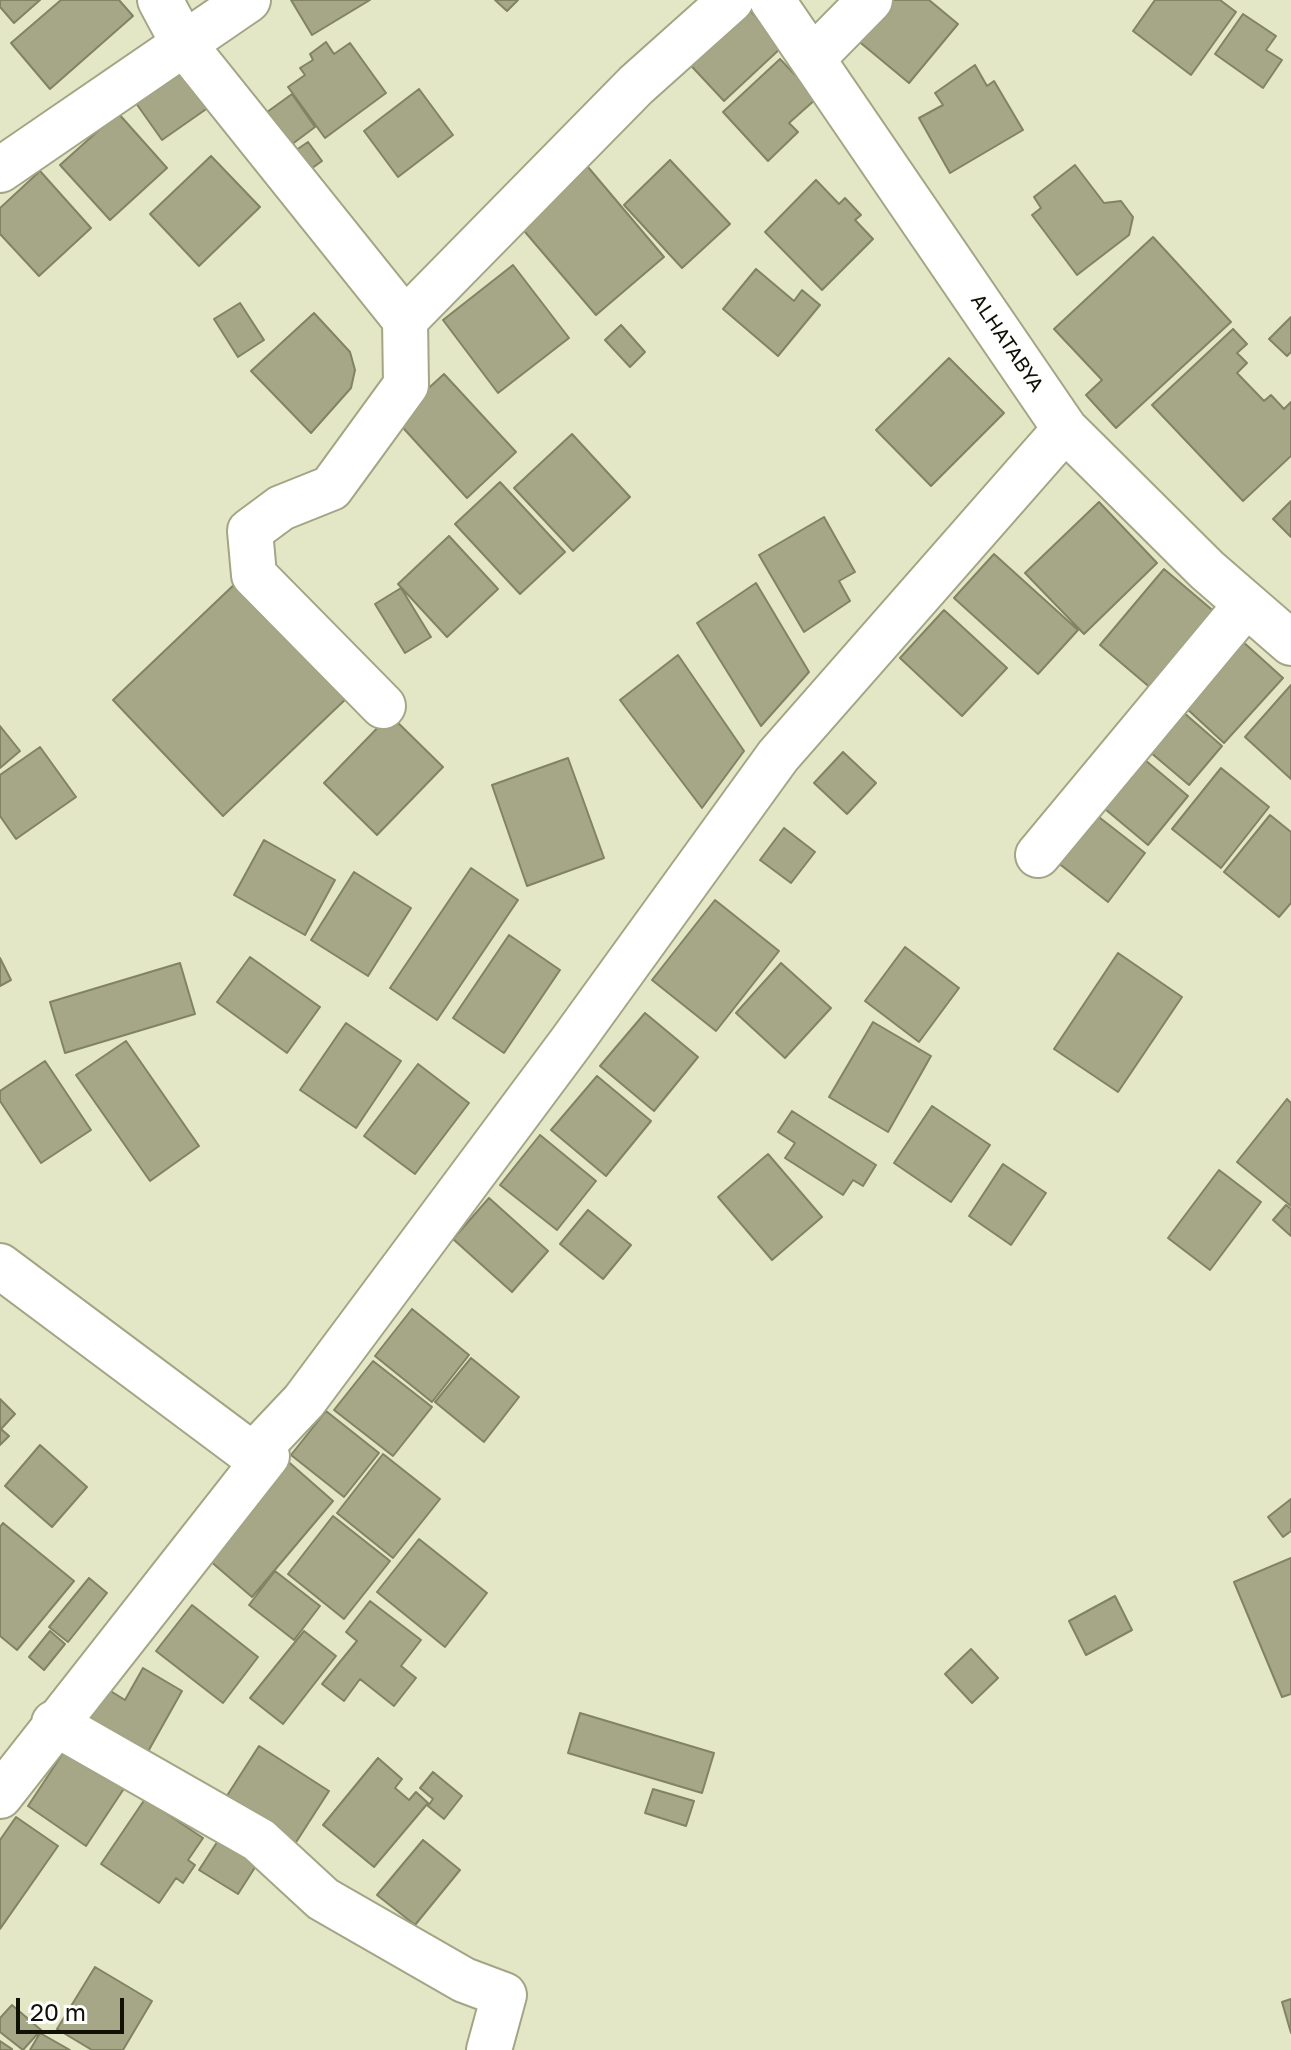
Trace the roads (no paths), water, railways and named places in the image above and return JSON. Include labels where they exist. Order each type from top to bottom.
[{"type":"street","points":[[160,0],[183,43],[405,320],[406,385],[341,475],[331,488],[281,508],[250,531],[254,575],[383,706]]},
{"type":"street","points":[[0,170],[248,0]]},
{"type":"street","points":[[405,320],[636,85],[731,0]]},
{"type":"street","name":"ALHATABYA","points":[[772,0],[814,57],[1065,429],[1245,606],[1291,643]]},
{"type":"street","points":[[814,57],[870,0]]},
{"type":"street","points":[[253,1455],[313,1389],[572,1041],[778,756],[1065,429]]},
{"type":"street","points":[[1038,855],[1245,606]]},
{"type":"street","points":[[0,1266],[253,1455],[267,1456],[54,1723],[0,1796]]},
{"type":"street","points":[[54,1723],[259,1840],[323,1899],[464,1980],[504,1995],[489,2050]]}]
